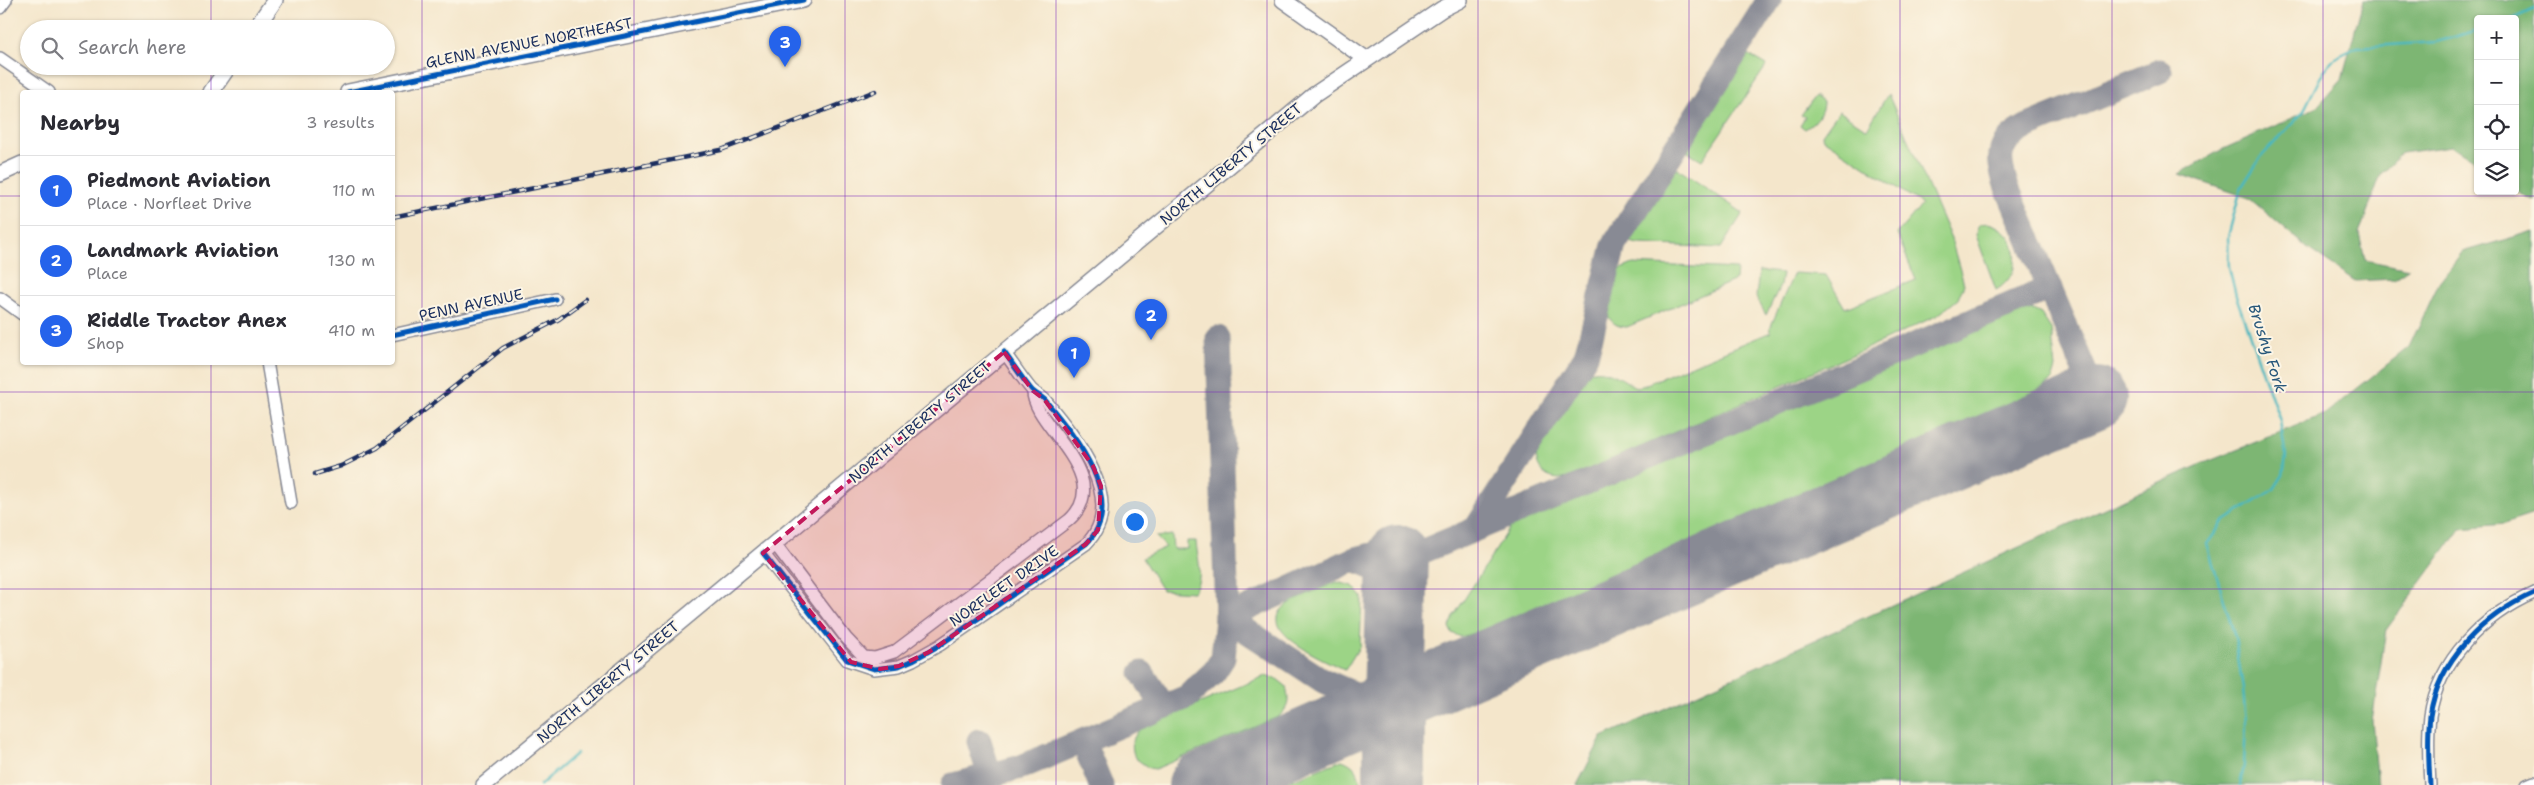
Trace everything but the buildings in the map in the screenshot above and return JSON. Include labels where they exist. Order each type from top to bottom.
[{"type":"main road","points":[[262,20],[275,0]]},
{"type":"main road","name":"GLENN AVENUE NORTHEAST","points":[[358,90],[803,0]]},
{"type":"main road","points":[[1283,0],[1366,59]]},
{"type":"main road","name":"NORTH LIBERTY STREET","points":[[484,785],[1314,95],[1442,9],[1460,0]]},
{"type":"main road","points":[[212,90],[223,75]]},
{"type":"main road","points":[[0,174],[20,165]]},
{"type":"street","points":[[0,8],[6,0]]},
{"type":"street","points":[[0,58],[20,72]]},
{"type":"street","points":[[24,75],[46,90]]},
{"type":"street","points":[[0,298],[20,313]]},
{"type":"street","name":"PENN AVENUE","points":[[395,334],[555,299]]},
{"type":"street","name":"NORFLEET DRIVE","points":[[769,548],[797,595],[844,656],[851,662],[874,669],[899,666],[946,641],[1093,538],[1098,530],[1101,486],[1093,466],[1044,399],[1033,391],[1004,352]]},
{"type":"street","points":[[268,365],[291,503]]},
{"type":"street","name":"NORFLEET DRIVE","points":[[769,548],[807,587],[864,657],[875,658],[894,652],[1074,516],[1082,499],[1082,480],[1075,462],[1064,444],[1032,400],[1033,391]]},
{"type":"street","points":[[797,595],[807,587]]},
{"type":"street","points":[[2430,785],[2430,716],[2440,684],[2449,665],[2473,635],[2488,620],[2506,608],[2534,594]]},
{"type":"street","points":[[844,656],[854,647]]},
{"type":"street","points":[[2527,785],[2534,782]]},
{"type":"highlighted area","points":[[1004,352],[1033,391],[1044,399],[1093,466],[1101,486],[1098,530],[1086,544],[929,652],[899,666],[880,669],[851,662],[763,553]]},
{"type":"green space","points":[[2363,0],[2534,0],[2534,201],[2519,192],[2519,15],[2474,15],[2474,160],[2452,146],[2401,153],[2381,174],[2359,234],[2365,260],[2409,269],[2394,279],[2355,281],[2307,248],[2249,198],[2179,174],[2221,150],[2317,107],[2342,79]]},
{"type":"green space","points":[[1746,53],[1767,65],[1702,160],[1683,149]]},
{"type":"green space","points":[[1888,94],[1951,239],[1964,284],[1958,299],[1938,315],[1859,352],[1571,477],[1554,478],[1542,472],[1538,466],[1537,459],[1539,442],[1580,377],[1595,371],[1602,371],[1616,376],[1637,388],[1771,332],[1770,328],[1794,273],[1826,275],[1845,308],[1916,280],[1897,234],[1922,204],[1823,139],[1822,135],[1839,111],[1867,129]]},
{"type":"green space","points":[[1815,96],[1823,102],[1822,110],[1815,121],[1805,129],[1800,125],[1805,117],[1801,115]]},
{"type":"green space","points":[[1674,169],[1678,169],[1743,213],[1721,248],[1630,242],[1628,238]]},
{"type":"green space","points":[[1988,223],[1999,228],[2007,235],[2013,243],[2015,254],[2012,274],[1996,290],[1976,235],[1980,224]]},
{"type":"green space","points":[[2534,231],[2534,514],[2504,524],[2461,528],[2386,630],[2372,721],[2378,785],[1577,785],[1602,737],[2197,466],[2325,414],[2409,347],[2439,283],[2463,252]]},
{"type":"green space","points":[[1633,264],[1737,269],[1736,280],[1627,327],[1623,327],[1613,322],[1606,309],[1617,271]]},
{"type":"green space","points":[[1759,271],[1782,273],[1780,286],[1766,315],[1756,297]]},
{"type":"green space","points":[[2031,309],[2041,314],[2051,329],[2056,368],[2053,378],[2044,388],[1486,629],[1461,637],[1452,633],[1449,627],[1453,617],[1513,523],[2008,313]]},
{"type":"green space","points":[[1172,535],[1173,549],[1187,549],[1187,541],[1196,541],[1199,580],[1193,592],[1162,590],[1142,558],[1166,547],[1156,537]]},
{"type":"green space","points":[[1337,582],[1353,586],[1362,597],[1360,646],[1345,670],[1294,642],[1284,633],[1278,623],[1280,612],[1291,602]]},
{"type":"green space","points":[[1265,676],[1277,679],[1286,686],[1288,703],[1285,710],[1278,717],[1155,769],[1149,768],[1135,758],[1133,749],[1134,737],[1143,727]]},
{"type":"green space","points":[[1342,760],[1356,769],[1360,785],[1280,785]]},
{"type":"waterway","name":"Brushy Fork","points":[[2519,16],[2534,9]]},
{"type":"waterway","name":"Brushy Fork","points":[[2240,785],[2244,765],[2246,723],[2243,689],[2235,637],[2207,544],[2223,522],[2274,489],[2283,475],[2286,457],[2280,421],[2236,296],[2229,267],[2228,237],[2241,188],[2261,157],[2303,112],[2323,72],[2335,58],[2357,47],[2437,42],[2474,31]]},
{"type":"waterway","points":[[540,785],[577,753]]},
{"type":"taxiway","points":[[1477,527],[1586,356],[1614,245],[1769,0]]},
{"type":"taxiway","points":[[2096,398],[2006,185],[2001,165],[2002,150],[2010,138],[2028,126],[2160,71]]},
{"type":"taxiway","points":[[953,785],[1021,767],[1187,697],[1214,672],[1223,658],[1227,618],[1352,560],[1371,555],[1414,555],[2050,288]]},
{"type":"taxiway","points":[[1218,338],[1227,618],[1322,680],[1363,698],[1394,701]]},
{"type":"taxiway","points":[[1352,560],[1369,565],[1375,569],[1385,580],[1397,602]]},
{"type":"taxiway","points":[[1142,673],[1164,707]]},
{"type":"taxiway","points":[[1345,695],[1366,712],[1379,731],[1394,778]]},
{"type":"taxiway","points":[[979,741],[990,776]]},
{"type":"taxiway","points":[[1083,741],[1101,785]]},
{"type":"runway","points":[[1199,785],[2096,398]]},
{"type":"runway","points":[[1394,785],[1398,556]]},
{"type":"railway","points":[[395,216],[721,150],[875,91]]},
{"type":"railway","points":[[315,474],[341,466],[377,448],[503,348],[559,319],[585,300]]},
{"type":"cycle path","points":[[358,90],[803,0]]},
{"type":"cycle path","points":[[395,334],[555,299]]},
{"type":"cycle path","points":[[763,553],[847,660],[874,669],[899,666],[940,645],[1086,544],[1098,527],[1102,509],[1100,490],[1093,470],[1071,432],[1046,401],[1031,389],[1004,352]]},
{"type":"cycle path","points":[[2430,785],[2428,742],[2430,716],[2443,676],[2453,658],[2481,627],[2516,602],[2534,593]]},
{"type":"place","name":"Riddle Tractor Anex","points":[[785,67]]},
{"type":"place","name":"Landmark Aviation","points":[[1151,340]]},
{"type":"place","name":"Piedmont Aviation","points":[[1074,378]]}]
